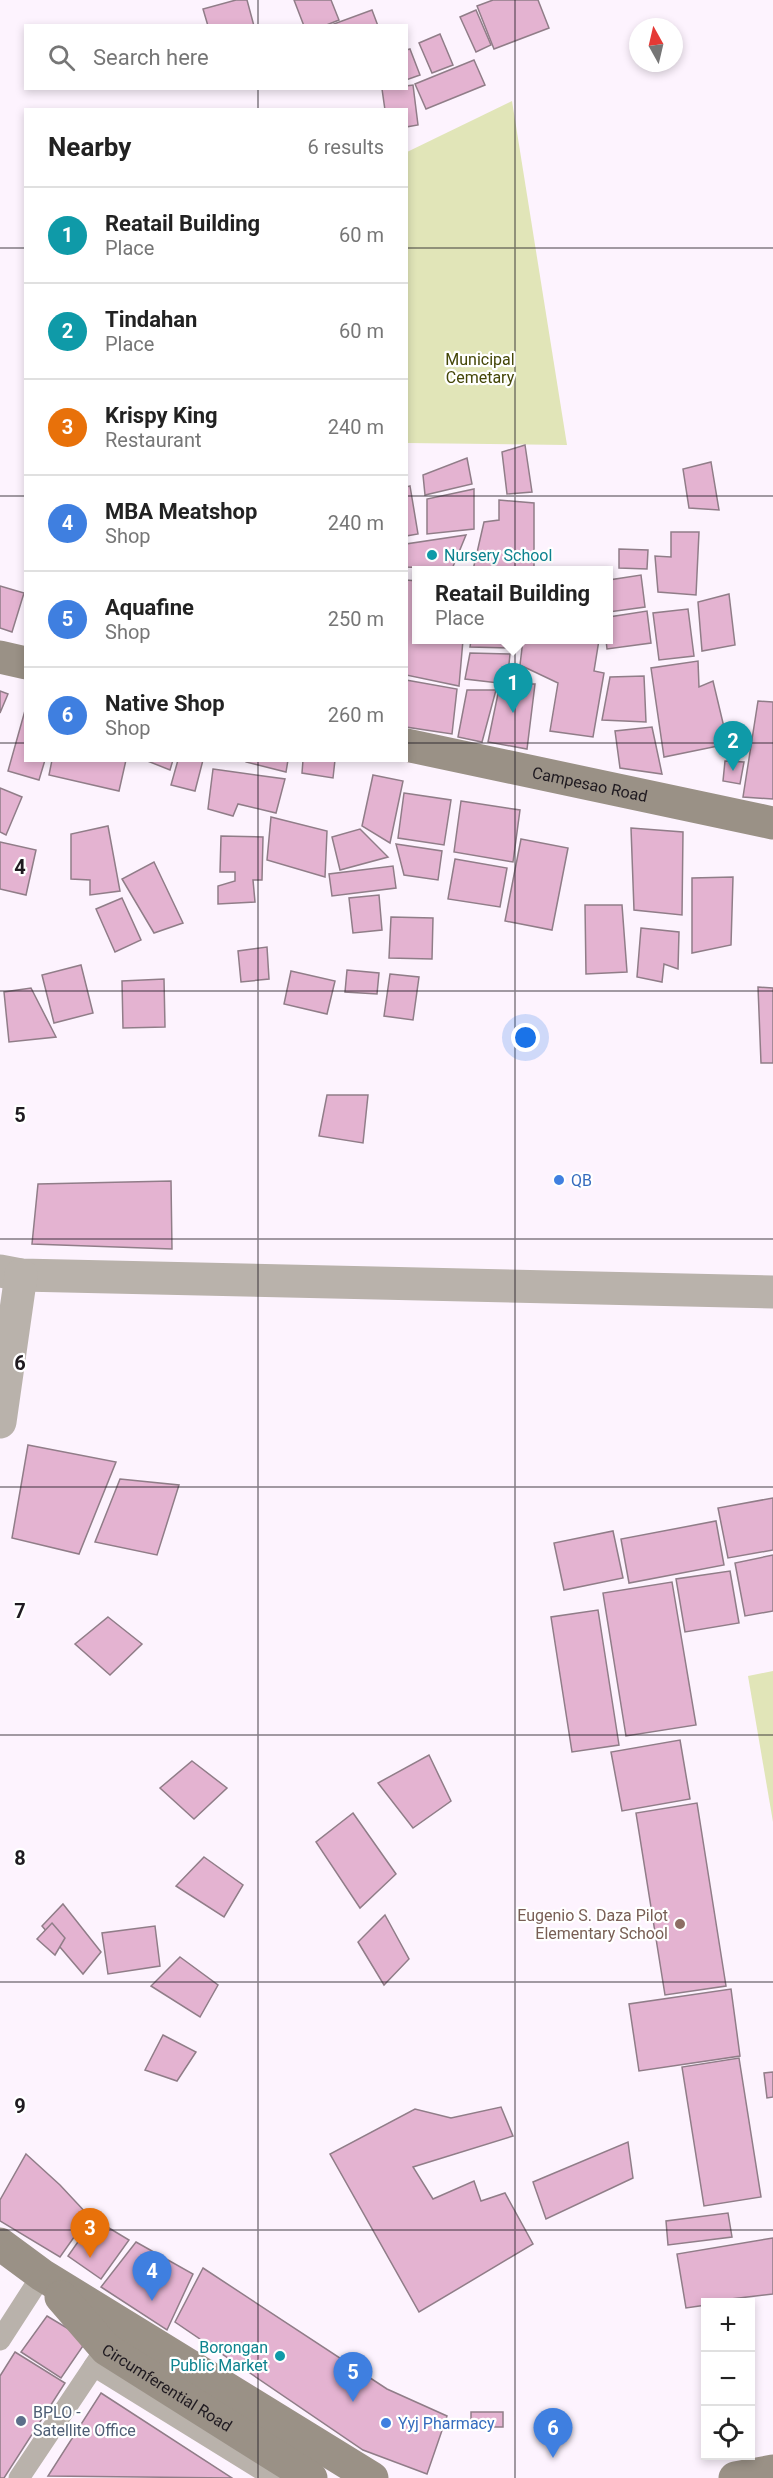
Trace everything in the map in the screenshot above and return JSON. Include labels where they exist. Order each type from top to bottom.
[{"type":"street","points":[[0,657],[24,663]]},
{"type":"street","name":"Campesao Road","points":[[408,745],[773,823]]},
{"type":"street","points":[[0,1422],[10,1273],[773,1292]]},
{"type":"street","points":[[0,2244],[42,2275],[372,2478]]},
{"type":"street","name":"Circumferential Road","points":[[42,2275],[100,2357],[311,2478]]},
{"type":"street","points":[[735,2478],[773,2471]]},
{"type":"lane","points":[[0,2340],[42,2275]]},
{"type":"lane","points":[[19,2478],[100,2357],[275,2478]]},
{"type":"green space","name":"Municipal Cemetary","points":[[512,101],[567,445],[408,443],[408,152]]},
{"type":"green space","points":[[773,1671],[773,1822],[748,1676]]},
{"type":"building","points":[[236,0],[247,0],[253,24],[207,24],[203,9]]},
{"type":"building","points":[[294,0],[331,0],[339,20],[329,24],[303,24]]},
{"type":"building","points":[[493,0],[538,0],[549,28],[494,49],[477,6]]},
{"type":"building","points":[[372,10],[377,24],[334,24]]},
{"type":"building","points":[[476,10],[491,45],[476,52],[460,17]]},
{"type":"building","points":[[440,34],[453,65],[432,73],[419,43]]},
{"type":"building","points":[[410,49],[420,75],[408,79],[408,50]]},
{"type":"building","points":[[474,60],[485,85],[426,109],[415,84]]},
{"type":"building","points":[[413,85],[418,125],[408,127],[408,108],[385,108],[382,90],[408,90],[408,86]]},
{"type":"building","points":[[525,445],[532,492],[507,494],[502,452]]},
{"type":"building","points":[[467,458],[472,484],[425,495],[423,475]]},
{"type":"building","points":[[711,462],[719,510],[689,508],[683,469]]},
{"type":"building","points":[[408,486],[410,486],[418,534],[408,536]]},
{"type":"building","points":[[474,489],[474,529],[427,534],[427,499]]},
{"type":"building","points":[[499,500],[534,503],[534,566],[474,566],[484,522],[499,520]]},
{"type":"building","points":[[671,532],[699,532],[696,595],[658,592],[655,556],[671,557]]},
{"type":"building","name":"Nursery School","points":[[466,535],[453,566],[408,567],[408,544]]},
{"type":"building","points":[[619,549],[648,550],[647,569],[619,568]]},
{"type":"building","points":[[641,575],[645,607],[613,611],[613,579]]},
{"type":"building","points":[[408,580],[412,581],[412,644],[463,644],[459,686],[408,675]]},
{"type":"building","points":[[0,586],[24,593],[12,632],[0,628]]},
{"type":"building","points":[[729,594],[735,645],[702,651],[698,602]]},
{"type":"building","points":[[688,609],[694,656],[659,660],[653,613]]},
{"type":"building","points":[[647,611],[651,643],[607,649],[606,644],[613,644],[613,616]]},
{"type":"building","points":[[470,644],[511,644],[510,648],[470,647]]},
{"type":"building","points":[[523,644],[598,644],[594,671],[604,673],[593,737],[550,731],[558,683],[520,665]]},
{"type":"building","points":[[470,653],[510,654],[507,684],[465,679]]},
{"type":"building","points":[[698,661],[699,687],[713,681],[728,744],[664,757],[651,668]]},
{"type":"building","points":[[644,676],[646,722],[602,720],[610,677]]},
{"type":"building","points":[[408,680],[457,689],[452,734],[408,727]]},
{"type":"building","points":[[500,684],[535,684],[527,749],[488,742]]},
{"type":"building","points":[[467,690],[496,690],[482,742],[458,737]]},
{"type":"building","points":[[0,691],[8,694],[0,713]]},
{"type":"building","points":[[758,701],[773,702],[773,799],[743,797]]},
{"type":"building","points":[[24,714],[24,762],[44,762],[39,780],[8,771]]},
{"type":"building","points":[[652,727],[662,774],[620,768],[615,731]]},
{"type":"building","points":[[725,761],[744,762],[740,784],[723,781]]},
{"type":"building","points":[[52,762],[126,762],[119,791],[49,775]]},
{"type":"building","points":[[150,762],[172,762],[170,770]]},
{"type":"building","points":[[177,762],[202,762],[195,791],[171,785]]},
{"type":"building","points":[[246,762],[288,762],[286,772]]},
{"type":"building","points":[[303,762],[335,762],[333,778],[302,773]]},
{"type":"building","points":[[213,769],[285,779],[276,813],[238,804],[233,816],[208,809]]},
{"type":"building","points":[[373,775],[403,781],[390,843],[362,826]]},
{"type":"building","points":[[0,788],[22,797],[6,835],[0,832]]},
{"type":"building","points":[[404,793],[451,800],[444,845],[398,838]]},
{"type":"building","points":[[461,801],[520,810],[513,862],[454,852]]},
{"type":"building","points":[[271,817],[327,831],[325,877],[267,860]]},
{"type":"building","points":[[108,826],[120,891],[90,895],[90,880],[71,879],[71,834]]},
{"type":"building","points":[[631,828],[683,832],[682,915],[634,910]]},
{"type":"building","points":[[360,829],[388,857],[340,870],[332,837]]},
{"type":"building","points":[[221,836],[263,837],[262,880],[253,880],[255,902],[218,904],[218,886],[235,881],[235,872],[220,872]]},
{"type":"building","points":[[521,839],[568,848],[552,930],[505,921]]},
{"type":"building","points":[[0,842],[36,850],[26,895],[0,889]]},
{"type":"building","points":[[396,844],[442,851],[438,880],[404,875]]},
{"type":"building","points":[[455,859],[507,868],[500,907],[448,899]]},
{"type":"building","points":[[154,862],[183,923],[154,933],[122,879]]},
{"type":"building","points":[[393,866],[396,888],[332,896],[329,874]]},
{"type":"building","points":[[733,877],[731,945],[692,953],[692,878]]},
{"type":"building","points":[[379,895],[382,930],[353,933],[349,898]]},
{"type":"building","points":[[122,898],[141,940],[115,952],[96,909]]},
{"type":"building","points":[[585,905],[622,905],[627,972],[586,974]]},
{"type":"building","points":[[391,917],[433,918],[432,959],[389,958]]},
{"type":"building","points":[[641,928],[679,932],[678,969],[664,964],[662,982],[637,977]]},
{"type":"building","points":[[267,947],[269,979],[241,982],[238,951]]},
{"type":"building","points":[[81,965],[93,1013],[54,1023],[42,975]]},
{"type":"building","points":[[347,970],[379,973],[377,994],[345,992]]},
{"type":"building","points":[[291,971],[335,981],[327,1014],[284,1004]]},
{"type":"building","points":[[390,974],[419,977],[413,1020],[384,1016]]},
{"type":"building","points":[[164,979],[165,1027],[123,1028],[122,981]]},
{"type":"building","points":[[758,987],[773,988],[773,1063],[761,1063]]},
{"type":"building","points":[[31,988],[56,1037],[9,1042],[4,992]]},
{"type":"building","points":[[327,1095],[368,1095],[363,1143],[319,1136]]},
{"type":"building","points":[[171,1181],[172,1249],[32,1244],[38,1184]]},
{"type":"building","points":[[28,1445],[116,1462],[79,1554],[12,1538]]},
{"type":"building","points":[[120,1479],[179,1485],[157,1555],[95,1542]]},
{"type":"building","points":[[773,1498],[773,1550],[728,1558],[718,1508]]},
{"type":"building","points":[[716,1521],[724,1565],[629,1583],[621,1539]]},
{"type":"building","points":[[613,1531],[623,1578],[564,1590],[554,1543]]},
{"type":"building","points":[[773,1555],[773,1611],[745,1616],[735,1563]]},
{"type":"building","points":[[730,1571],[739,1623],[685,1632],[676,1579]]},
{"type":"building","points":[[672,1582],[696,1725],[626,1736],[603,1593]]},
{"type":"building","points":[[598,1610],[619,1745],[572,1752],[551,1617]]},
{"type":"building","points":[[108,1617],[142,1644],[110,1675],[75,1644]]},
{"type":"building","points":[[680,1740],[690,1799],[622,1811],[611,1752]]},
{"type":"building","points":[[429,1755],[451,1801],[413,1828],[378,1783]]},
{"type":"building","points":[[192,1761],[227,1788],[194,1819],[160,1788]]},
{"type":"building","points":[[697,1803],[726,1986],[665,1995],[636,1813]]},
{"type":"building","points":[[353,1813],[396,1874],[360,1908],[316,1842]]},
{"type":"building","points":[[204,1857],[243,1885],[224,1917],[176,1886]]},
{"type":"building","points":[[63,1904],[101,1952],[83,1974],[42,1926]]},
{"type":"building","points":[[385,1915],[409,1959],[384,1985],[358,1942]]},
{"type":"building","points":[[52,1923],[65,1938],[55,1955],[37,1939]]},
{"type":"building","points":[[155,1926],[160,1966],[108,1974],[102,1933]]},
{"type":"building","points":[[180,1957],[218,1985],[200,2017],[151,1986]]},
{"type":"building","points":[[731,1989],[740,2056],[639,2071],[629,2004]]},
{"type":"building","points":[[163,2035],[196,2052],[177,2081],[145,2070]]},
{"type":"building","points":[[739,2058],[761,2197],[704,2206],[682,2067]]},
{"type":"building","points":[[773,2072],[773,2097],[767,2098],[764,2073]]},
{"type":"building","points":[[501,2107],[513,2136],[413,2167],[433,2199],[474,2181],[481,2201],[505,2193],[533,2244],[419,2312],[330,2154],[415,2109],[451,2118]]},
{"type":"building","points":[[628,2142],[633,2178],[546,2219],[533,2182]]},
{"type":"building","points":[[26,2154],[89,2216],[60,2257],[0,2221],[0,2200]]},
{"type":"building","points":[[728,2213],[732,2237],[668,2245],[666,2221]]},
{"type":"building","points":[[94,2219],[129,2240],[101,2279],[68,2256]]},
{"type":"building","points":[[773,2238],[773,2294],[740,2298],[701,2298],[701,2306],[686,2308],[677,2254]]},
{"type":"building","points":[[136,2242],[193,2274],[167,2330],[101,2287]]},
{"type":"building","name":"Borongan Public Market","points":[[203,2268],[387,2389],[447,2416],[427,2474],[363,2450],[175,2322]]},
{"type":"building","points":[[47,2316],[87,2340],[61,2378],[21,2352]]},
{"type":"building","points":[[15,2352],[65,2383],[4,2478],[0,2478],[0,2376]]},
{"type":"building","points":[[101,2393],[232,2478],[48,2476]]},
{"type":"building","points":[[471,2412],[503,2412],[503,2427],[471,2427]]},
{"type":"place","name":"Nursery School","points":[[432,555]]},
{"type":"place","name":"Reatail Building","points":[[513,713]]},
{"type":"place","name":"Tindahan","points":[[733,771]]},
{"type":"place","name":"QB","points":[[559,1180]]},
{"type":"place","name":"Eugenio S. Daza Pilot Elementary School","points":[[680,1924]]},
{"type":"place","name":"Krispy King","points":[[90,2258]]},
{"type":"place","name":"MBA Meatshop","points":[[152,2301]]},
{"type":"place","name":"Borongan Public Market","points":[[280,2356]]},
{"type":"place","name":"Aquafine","points":[[353,2402]]},
{"type":"place","name":"BPLO - Satellite Office","points":[[21,2421]]},
{"type":"place","name":"Yyj Pharmacy","points":[[386,2423]]},
{"type":"place","name":"Native Shop","points":[[553,2458]]}]
